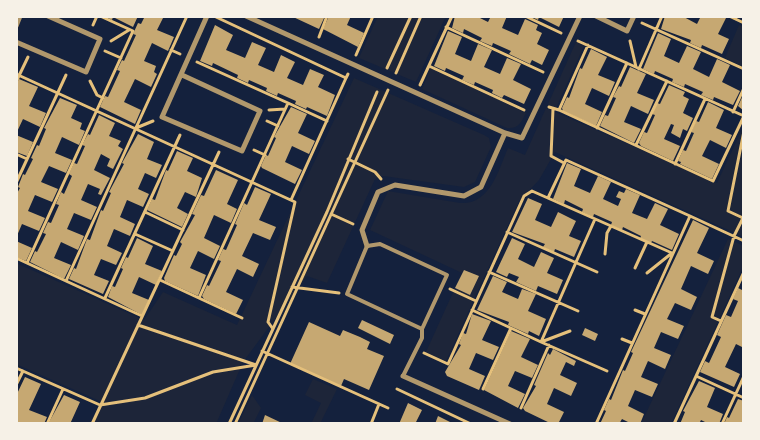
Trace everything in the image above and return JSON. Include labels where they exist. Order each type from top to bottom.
[{"type":"street","points":[[16,26],[20,16]]},
{"type":"street","points":[[16,42],[86,72],[100,39],[48,16]]},
{"type":"street","points":[[182,75],[260,111],[242,151],[162,117],[207,16]]},
{"type":"street","points":[[246,16],[506,133],[522,138],[580,16]]},
{"type":"street","points":[[596,16],[627,31],[634,16]]},
{"type":"street","points":[[367,246],[363,228],[378,192],[395,185],[464,196],[481,187],[506,133]]},
{"type":"street","points":[[403,376],[510,424]]},
{"type":"lane","points":[[403,376],[422,338],[422,329],[447,275],[380,244],[367,246],[347,294],[422,329]]},
{"type":"path","points":[[27,263],[133,31],[100,16]]},
{"type":"path","points":[[66,281],[187,16]]},
{"type":"path","points":[[214,16],[346,78]]},
{"type":"path","points":[[314,46],[327,16]]},
{"type":"path","points":[[291,200],[346,78],[355,64],[374,16]]},
{"type":"path","points":[[387,68],[411,16]]},
{"type":"path","points":[[396,74],[421,16]]},
{"type":"path","points":[[417,92],[452,16]]},
{"type":"path","points":[[525,16],[744,116],[713,181],[539,102]]},
{"type":"path","points":[[637,68],[662,16]]},
{"type":"path","points":[[729,16],[744,23]]},
{"type":"path","points":[[446,27],[552,76]]},
{"type":"path","points":[[100,39],[110,42],[129,30]]},
{"type":"path","points":[[656,30],[744,69]]},
{"type":"path","points":[[627,31],[637,68]]},
{"type":"path","points":[[559,110],[588,45]]},
{"type":"path","points":[[16,82],[32,48]]},
{"type":"path","points":[[96,48],[121,58]]},
{"type":"path","points":[[598,128],[626,63]]},
{"type":"path","points":[[17,181],[70,65]]},
{"type":"path","points":[[429,66],[526,111]]},
{"type":"path","points":[[86,72],[97,95],[102,98]]},
{"type":"path","points":[[18,75],[295,202],[268,322],[273,329]]},
{"type":"path","points":[[636,145],[667,81]]},
{"type":"path","points":[[235,424],[392,83]]},
{"type":"path","points":[[733,112],[744,88]]},
{"type":"path","points":[[229,424],[327,212],[377,92]]},
{"type":"path","points":[[675,164],[705,99]]},
{"type":"path","points":[[288,103],[327,121]]},
{"type":"path","points":[[260,111],[285,109]]},
{"type":"path","points":[[553,109],[551,156],[564,163]]},
{"type":"path","points":[[135,129],[162,117]]},
{"type":"path","points":[[721,321],[712,317],[734,236],[743,218],[728,211],[744,131]]},
{"type":"path","points":[[92,424],[223,143]]},
{"type":"path","points":[[105,298],[175,147]]},
{"type":"path","points":[[16,154],[27,160]]},
{"type":"path","points":[[348,159],[375,172]]},
{"type":"path","points":[[548,198],[566,160],[744,241]]},
{"type":"path","points":[[199,298],[252,183]]},
{"type":"path","points":[[416,350],[448,364],[524,196],[532,191],[672,253]]},
{"type":"path","points":[[144,212],[183,230]]},
{"type":"path","points":[[327,212],[363,228]]},
{"type":"path","points":[[596,424],[690,216]]},
{"type":"path","points":[[541,342],[595,219]]},
{"type":"path","points":[[605,254],[607,233],[611,226]]},
{"type":"path","points":[[507,232],[596,272]]},
{"type":"path","points":[[134,234],[173,251]]},
{"type":"path","points":[[635,268],[647,242]]},
{"type":"path","points":[[647,273],[672,253]]},
{"type":"path","points":[[16,258],[142,316]]},
{"type":"path","points":[[489,272],[578,311]]},
{"type":"path","points":[[674,424],[744,272]]},
{"type":"path","points":[[160,280],[242,318]]},
{"type":"path","points":[[442,285],[476,301]]},
{"type":"path","points":[[292,287],[347,294]]},
{"type":"path","points":[[472,310],[607,371]]},
{"type":"path","points":[[635,310],[645,314]]},
{"type":"path","points":[[138,325],[256,365]]},
{"type":"path","points":[[483,389],[511,328]]},
{"type":"path","points":[[541,342],[570,331]]},
{"type":"path","points":[[622,339],[632,343]]},
{"type":"path","points":[[521,408],[549,345]]},
{"type":"path","points":[[262,351],[388,408]]},
{"type":"path","points":[[16,368],[100,405],[145,398],[213,372],[256,365]]},
{"type":"path","points":[[16,385],[23,371]]},
{"type":"path","points":[[696,376],[744,398]]},
{"type":"path","points":[[722,424],[744,376]]},
{"type":"path","points":[[47,424],[63,389]]},
{"type":"path","points":[[397,389],[471,424]]},
{"type":"path","points":[[371,424],[380,404]]},
{"type":"shaded area","points":[[378,16],[446,16],[416,82],[359,58]]},
{"type":"shaded area","points":[[739,25],[744,27],[744,67],[725,58]]},
{"type":"shaded area","points":[[576,42],[584,46],[556,108],[548,104]]},
{"type":"shaded area","points":[[431,67],[526,113],[517,126],[507,128],[422,89]]},
{"type":"shaded area","points":[[354,78],[484,135],[489,138],[491,147],[475,182],[464,187],[383,176],[375,179],[327,283],[307,276],[243,362],[216,424],[93,424],[102,402],[16,364],[16,263],[144,320],[163,292],[237,325]]},
{"type":"shaded area","points":[[546,108],[717,183],[744,125],[744,237],[555,152],[539,180],[519,201],[446,361],[426,352],[455,288],[470,295],[478,276],[464,270],[462,273],[370,230],[388,191],[460,203],[470,202],[479,198],[492,185],[508,148],[525,155]]},
{"type":"shaded area","points":[[728,239],[744,246],[744,265],[671,424],[641,424]]},
{"type":"shaded area","points":[[313,379],[337,389],[320,424],[311,424],[321,403],[305,395]]},
{"type":"shaded area","points":[[252,395],[261,408],[253,424],[238,424]]},
{"type":"building","points":[[104,16],[138,16],[133,27],[113,17],[112,20]]},
{"type":"building","points":[[145,16],[164,16],[157,30],[174,37],[168,51],[152,43],[144,61],[156,66],[154,72],[157,74],[151,87],[135,79],[124,102],[141,110],[135,124],[100,107],[105,96],[108,97],[120,71],[117,70],[122,60],[124,61],[136,35],[133,34],[138,23],[141,24]]},
{"type":"building","points":[[291,16],[325,16],[319,29]]},
{"type":"building","points":[[329,16],[351,16],[347,25],[364,33],[358,47],[323,29]]},
{"type":"building","points":[[455,16],[476,16],[488,22],[491,16],[507,16],[502,28],[518,35],[525,19],[538,25],[536,30],[542,33],[537,44],[549,50],[542,65],[532,60],[530,64],[509,54],[511,51],[493,43],[492,46],[480,41],[482,38],[464,29],[463,33],[452,28]]},
{"type":"building","points":[[530,16],[564,16],[559,27],[539,17],[538,20]]},
{"type":"building","points":[[665,16],[682,16],[697,24],[701,16],[726,18],[718,34],[729,39],[722,54],[702,45],[701,48],[690,43],[691,40],[661,29]]},
{"type":"building","points":[[215,25],[233,35],[226,50],[245,58],[252,42],[266,48],[258,65],[274,72],[281,55],[295,62],[287,78],[303,85],[310,69],[324,75],[318,87],[335,95],[327,116],[295,104],[296,101],[278,93],[277,96],[266,91],[267,88],[249,80],[248,83],[237,78],[238,75],[213,63],[212,66],[200,61]]},
{"type":"building","points":[[448,31],[462,37],[455,54],[471,61],[478,44],[492,50],[484,67],[500,74],[507,58],[521,64],[513,80],[531,89],[524,104],[504,95],[502,98],[492,93],[493,90],[475,82],[474,85],[462,80],[464,76],[446,68],[445,71],[434,66]]},
{"type":"building","points":[[658,33],[671,39],[664,56],[679,63],[687,46],[701,52],[693,69],[709,77],[717,59],[730,65],[722,82],[740,91],[733,105],[714,97],[713,100],[701,95],[703,92],[685,84],[684,87],[672,82],[673,79],[655,71],[654,74],[643,69]]},
{"type":"building","points":[[591,49],[607,57],[598,75],[615,82],[609,96],[592,88],[585,104],[602,112],[596,126],[563,111],[562,108],[567,97],[569,98],[580,68],[582,69]]},
{"type":"building","points":[[630,67],[646,74],[637,93],[654,100],[648,114],[631,106],[624,122],[641,129],[634,143],[600,126],[605,115],[608,116],[616,98],[613,97],[619,86],[621,87]]},
{"type":"building","points":[[19,79],[38,87],[29,106],[46,113],[40,127],[23,119],[16,134],[16,85]]},
{"type":"building","points":[[669,85],[685,92],[683,96],[689,99],[683,113],[693,118],[687,131],[683,129],[680,138],[671,133],[674,125],[671,124],[664,139],[680,146],[673,161],[641,146],[639,143],[644,132],[647,133],[655,115],[652,114],[657,103],[660,104]]},
{"type":"building","points":[[744,93],[744,111],[738,106]]},
{"type":"building","points":[[60,98],[77,105],[71,118],[82,123],[80,129],[85,131],[79,145],[62,137],[55,153],[72,160],[66,173],[49,166],[41,182],[58,189],[52,202],[35,195],[28,211],[45,218],[39,231],[22,224],[16,238],[16,195],[20,188],[18,187],[23,174],[25,175],[33,159],[31,158],[37,145],[39,146],[46,129],[44,128]]},
{"type":"building","points":[[708,102],[724,110],[716,128],[732,135],[726,148],[710,140],[702,156],[719,164],[712,179],[680,164],[681,162],[678,161],[683,150],[686,151],[694,133],[691,132],[696,121],[699,122]]},
{"type":"building","points":[[291,107],[307,114],[298,133],[315,141],[309,154],[292,146],[285,162],[302,170],[295,184],[261,166],[266,155],[268,156],[276,138],[274,137]]},
{"type":"building","points":[[99,115],[115,123],[109,136],[121,141],[118,146],[123,149],[113,169],[107,166],[110,159],[101,154],[94,170],[110,178],[101,195],[98,194],[100,189],[88,184],[81,200],[97,207],[91,220],[74,213],[67,229],[84,236],[78,250],[61,242],[54,258],[71,265],[64,279],[30,262],[46,234],[43,233],[48,222],[51,223],[59,205],[56,204],[61,192],[64,194],[72,176],[69,174],[74,163],[77,164],[85,146],[82,145],[88,134],[90,135]]},
{"type":"building","points":[[138,134],[154,142],[147,159],[162,165],[156,178],[145,173],[138,189],[149,194],[143,207],[127,200],[120,217],[135,224],[130,236],[114,229],[107,246],[122,253],[116,265],[101,259],[94,275],[109,281],[103,294],[69,279],[74,268],[76,269],[87,239],[90,240],[101,210],[103,211],[111,193],[109,192],[124,164],[122,163]]},
{"type":"building","points":[[16,135],[33,142],[27,156],[16,152]]},
{"type":"building","points":[[177,151],[193,158],[187,171],[202,178],[196,197],[185,192],[177,208],[188,214],[182,227],[147,210],[152,199],[155,200],[166,170],[168,171]]},
{"type":"building","points":[[567,163],[581,169],[574,186],[590,193],[598,176],[611,182],[603,199],[618,206],[621,199],[616,197],[619,191],[624,193],[626,189],[640,195],[632,213],[647,219],[655,203],[668,209],[660,225],[679,234],[672,250],[652,241],[651,243],[640,239],[641,236],[623,227],[622,230],[611,225],[612,222],[594,214],[593,217],[582,212],[583,209],[565,200],[564,204],[553,199]]},
{"type":"building","points":[[216,170],[238,180],[227,204],[237,209],[231,223],[214,215],[204,238],[220,246],[214,259],[198,251],[190,268],[206,275],[198,296],[165,281],[164,278],[174,255],[176,256],[182,244],[180,242],[195,215],[192,214],[201,195],[204,196]]},
{"type":"building","points":[[255,187],[271,194],[259,220],[276,227],[270,240],[253,233],[242,256],[259,264],[253,277],[237,269],[226,292],[243,300],[236,314],[204,299],[202,296],[221,261],[218,260],[223,249],[226,250],[244,203],[247,205]]},
{"type":"building","points":[[528,198],[542,204],[535,220],[551,227],[558,212],[576,221],[569,236],[581,241],[574,257],[555,249],[554,252],[543,247],[545,244],[512,232]]},
{"type":"building","points":[[693,220],[709,228],[697,253],[714,261],[708,274],[691,266],[681,289],[697,297],[691,310],[675,303],[667,319],[684,326],[678,339],[661,332],[654,348],[671,355],[665,369],[648,361],[641,377],[658,384],[652,397],[635,390],[628,406],[644,414],[640,424],[632,424],[622,419],[619,424],[600,424],[609,399],[611,400],[623,370],[625,371],[633,353],[631,352]]},
{"type":"building","points":[[137,238],[153,246],[145,264],[162,271],[156,285],[139,277],[132,293],[149,300],[142,315],[108,297],[112,286],[115,287],[123,269],[121,268]]},
{"type":"building","points":[[512,238],[525,244],[518,259],[534,267],[541,252],[554,258],[547,273],[563,280],[557,294],[538,286],[536,291],[516,282],[519,277],[509,273],[507,277],[496,272]]},
{"type":"building","points":[[16,241],[32,248],[26,261],[16,257]]},
{"type":"building","points":[[464,270],[479,276],[470,295],[455,288]]},
{"type":"building","points":[[493,276],[507,282],[502,292],[518,299],[522,289],[536,294],[528,311],[546,319],[539,336],[529,331],[528,334],[508,325],[509,322],[477,310]]},
{"type":"building","points":[[744,287],[744,348],[736,344],[725,367],[740,374],[734,387],[700,372],[705,361],[709,363],[721,337],[717,335],[726,315],[731,317],[738,301],[733,299],[738,288],[742,290]]},
{"type":"building","points":[[472,314],[491,321],[482,340],[499,347],[493,360],[476,353],[469,369],[485,376],[479,390],[447,376],[445,372],[461,345],[459,344],[463,333],[466,334]]},
{"type":"building","points":[[362,320],[394,335],[390,344],[358,328]]},
{"type":"building","points":[[309,322],[340,336],[343,330],[360,337],[370,342],[367,349],[384,356],[369,390],[344,379],[341,386],[290,364]]},
{"type":"building","points":[[585,328],[598,334],[595,341],[582,335]]},
{"type":"building","points":[[511,331],[530,339],[521,357],[538,365],[532,378],[515,371],[508,386],[525,394],[518,408],[484,390]]},
{"type":"building","points":[[553,349],[576,361],[574,366],[566,362],[560,375],[577,383],[571,396],[554,388],[547,404],[564,412],[558,424],[552,424],[525,411],[523,408],[536,386],[534,385],[548,353],[550,355]]},
{"type":"building","points":[[25,377],[41,384],[29,410],[47,417],[44,424],[16,424],[16,396]]},
{"type":"building","points":[[699,381],[715,388],[707,407],[723,414],[719,424],[709,424],[701,420],[699,424],[680,424],[685,412],[683,411]]},
{"type":"building","points":[[64,395],[80,402],[70,424],[48,424]]},
{"type":"building","points":[[738,399],[744,401],[744,424],[724,424],[727,417],[729,418]]},
{"type":"building","points":[[408,403],[422,410],[415,424],[399,424]]},
{"type":"building","points":[[265,415],[284,424],[262,424]]},
{"type":"building","points":[[438,416],[454,424],[435,424]]}]
